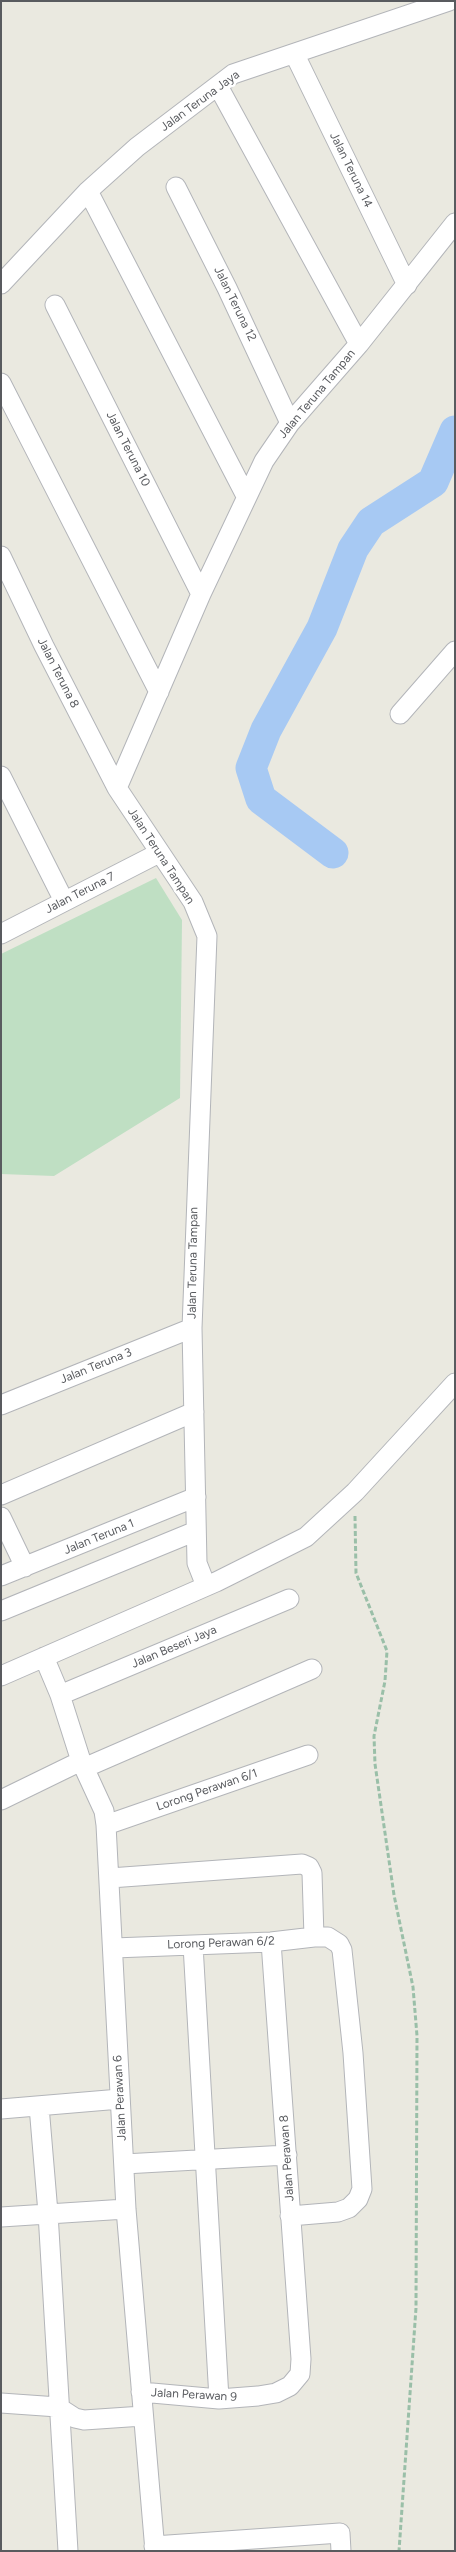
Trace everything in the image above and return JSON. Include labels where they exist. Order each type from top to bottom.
[{"type":"street","name":"Jalan Teruna Jaya","points":[[1,284],[88,191],[137,147],[233,74],[257,65],[295,55],[449,1]]},
{"type":"street","name":"Jalan Teruna 14","points":[[295,55],[407,285]]},
{"type":"street","points":[[218,86],[359,344]]},
{"type":"street","name":"Jalan Teruna 12","points":[[176,187],[227,288],[290,423]]},
{"type":"street","points":[[88,191],[246,496]]},
{"type":"street","name":"Jalan Teruna Tampan","points":[[206,1586],[197,1563],[192,1328],[207,936],[193,902],[117,788],[201,594],[264,461],[290,423],[359,344],[455,223]]},
{"type":"street","name":"Jalan Teruna 10","points":[[55,305],[201,594]]},
{"type":"street","points":[[1,383],[159,692]]},
{"type":"street","name":"Jalan Teruna 8","points":[[1,556],[44,646],[117,788]]},
{"type":"street","points":[[400,714],[455,651]]},
{"type":"street","points":[[1,776],[64,901]]},
{"type":"street","name":"Jalan Teruna 7","points":[[1,934],[159,852]]},
{"type":"street","name":"Jalan Teruna 3","points":[[1,1404],[192,1328]]},
{"type":"street","points":[[1,1676],[206,1586],[306,1537],[355,1492],[455,1383]]},
{"type":"street","points":[[1,1495],[194,1412]]},
{"type":"street","name":"Jalan Teruna 1","points":[[1,1576],[196,1497]]},
{"type":"street","points":[[1,1517],[25,1567]]},
{"type":"street","points":[[1,1611],[196,1531]]},
{"type":"street","name":"Jalan Beseri Jaya","points":[[60,1695],[289,1599]]},
{"type":"street","name":"Jalan Perawan 6","points":[[44,1657],[60,1695],[83,1764],[104,1811],[106,1825],[114,1948],[126,2209],[154,2548]]},
{"type":"street","points":[[1,1800],[312,1669]]},
{"type":"street","name":"Lorong Perawan 6/1","points":[[106,1825],[308,1755]]},
{"type":"street","points":[[110,1878],[302,1864],[309,1867],[312,1873],[321,1937],[335,1940],[342,1950],[353,2053],[362,2189],[358,2200],[350,2208],[338,2212],[290,2216]]},
{"type":"street","name":"Lorong Perawan 6/2","points":[[114,1948],[271,1942],[321,1937]]},
{"type":"street","name":"Jalan Perawan 8","points":[[271,1942],[301,2359],[300,2374]]},
{"type":"street","points":[[193,1945],[218,2398]]},
{"type":"street","points":[[1,2109],[120,2099]]},
{"type":"street","points":[[39,2106],[48,2213],[68,2551]]},
{"type":"street","points":[[124,2164],[287,2156]]},
{"type":"street","points":[[1,2217],[126,2209]]},
{"type":"street","name":"Jalan Perawan 9","points":[[141,2392],[218,2398],[276,2393],[290,2386],[300,2374]]},
{"type":"street","points":[[1,2402],[58,2406],[75,2418],[84,2420],[143,2416]]},
{"type":"street","points":[[154,2548],[341,2542]]},
{"type":"path","points":[[355,1492],[356,1573],[387,1651],[385,1681],[374,1736],[375,1764],[394,1895],[413,1987],[417,2036],[416,2308],[399,2551]]},
{"type":"green space","points":[[156,878],[182,920],[180,1098],[54,1176],[1,1174],[1,954]]},
{"type":"waterway","points":[[333,853],[261,799],[251,768],[266,730],[322,628],[353,549],[371,522],[433,482],[455,431]]}]
